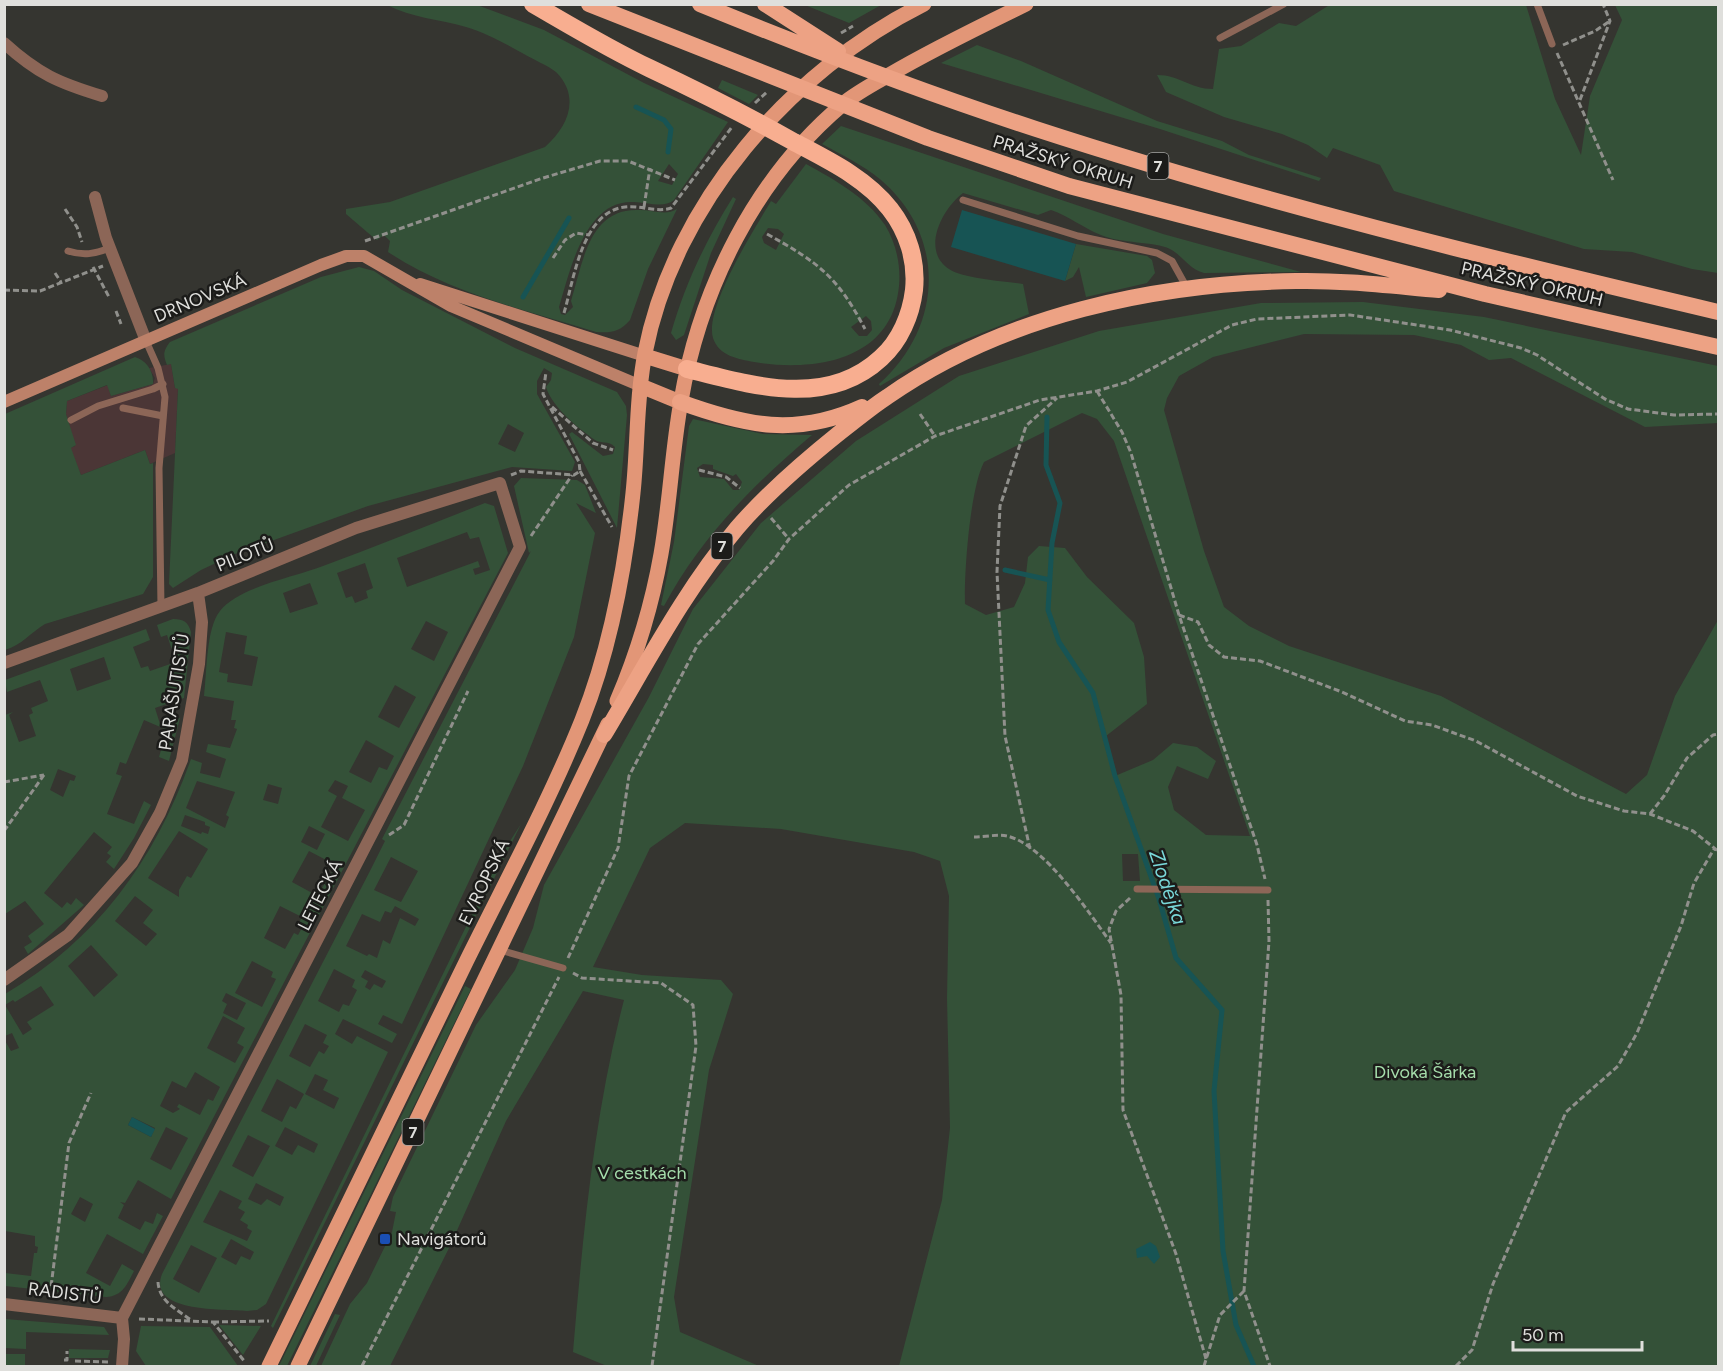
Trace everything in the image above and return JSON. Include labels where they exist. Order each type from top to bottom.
[{"type":"highway","points":[[533,4],[646,66],[722,102],[841,168],[880,198],[906,235],[915,270],[910,312],[891,348],[856,376],[831,386],[795,390],[762,386],[687,369]]},
{"type":"highway","name":"PRAŽSKÝ OKRUH","points":[[589,4],[721,59],[984,159],[1159,211],[1485,294],[1719,347]]},
{"type":"highway","name":"PRAŽSKÝ OKRUH","points":[[700,4],[887,77],[1035,129],[1254,195],[1433,243],[1719,312]]},
{"type":"highway","name":"7","points":[[765,4],[831,47],[887,77]]},
{"type":"highway","name":"7","points":[[604,735],[692,588],[737,528],[806,460],[887,397],[964,354],[1040,323],[1119,301],[1188,289],[1297,281],[1485,294]]},
{"type":"highway","points":[[680,402],[735,420],[799,426],[844,416],[887,397]]},
{"type":"main road","name":"7","points":[[641,386],[645,356],[661,297],[681,247],[705,203],[740,155],[791,99],[829,65],[871,34],[924,4]]},
{"type":"main road","points":[[985,24],[1000,4]]},
{"type":"main road","points":[[604,735],[632,663],[652,597],[665,526],[680,402],[707,298],[719,272],[777,175],[810,135],[844,103],[922,55],[1026,4]]},
{"type":"main road","name":"DRNOVSKÁ","points":[[4,402],[346,256],[364,256],[374,260],[451,306],[641,386]]},
{"type":"main road","name":"DRNOVSKÁ","points":[[408,280],[645,356]]},
{"type":"main road","points":[[645,356],[687,369]]},
{"type":"main road","points":[[641,386],[680,402]]},
{"type":"main road","name":"EVROPSKÁ","points":[[269,1366],[523,846],[583,717],[606,651],[621,580],[633,492],[641,386]]},
{"type":"main road","name":"7","points":[[298,1366],[604,735]]},
{"type":"street","points":[[4,43],[29,65],[60,83],[102,96]]},
{"type":"street","points":[[95,197],[110,248],[146,341]]},
{"type":"street","points":[[500,483],[519,548]]},
{"type":"street","name":"PILOTŮ","points":[[4,663],[198,593],[356,528],[500,483]]},
{"type":"street","name":"LETECKÁ","points":[[122,1318],[519,548]]},
{"type":"street","name":"PARAŠUTISTŮ","points":[[4,980],[68,935],[132,863],[160,813],[182,760],[198,675],[202,622],[198,593]]},
{"type":"street","name":"RADISTŮ","points":[[4,1304],[122,1318]]},
{"type":"street","points":[[116,1364],[124,1339],[122,1318]]},
{"type":"lane","points":[[1220,38],[1284,4]]},
{"type":"lane","points":[[1537,4],[1552,44]]},
{"type":"lane","points":[[963,200],[1078,236],[1157,253],[1172,261],[1188,289]]},
{"type":"lane","points":[[68,251],[81,255],[94,255],[110,248]]},
{"type":"lane","points":[[146,341],[163,384],[159,468],[161,607]]},
{"type":"lane","points":[[71,420],[98,406],[163,384]]},
{"type":"lane","points":[[123,408],[163,416]]},
{"type":"lane","points":[[1137,890],[1268,890]]},
{"type":"lane","points":[[500,950],[563,968]]},
{"type":"path","points":[[1580,100],[1610,21],[1603,4]]},
{"type":"path","points":[[1610,21],[1569,43],[1552,44],[1580,100],[1613,180]]},
{"type":"path","points":[[564,313],[589,235],[602,218],[614,210],[644,207],[665,210],[671,207],[719,143]]},
{"type":"path","points":[[362,242],[543,178],[600,161],[628,161],[675,180]]},
{"type":"path","points":[[644,207],[650,168]]},
{"type":"path","points":[[65,209],[77,227],[84,249]]},
{"type":"path","points":[[553,258],[565,240],[576,233],[589,235]]},
{"type":"path","points":[[767,234],[825,270],[853,306],[865,329]]},
{"type":"path","points":[[4,290],[40,291],[94,268],[116,262]]},
{"type":"path","points":[[88,264],[94,268],[109,297]]},
{"type":"path","points":[[55,273],[62,282]]},
{"type":"path","points":[[116,311],[121,324]]},
{"type":"path","points":[[362,1366],[563,968],[618,848],[629,776],[698,644],[773,561],[789,539],[849,485],[935,436],[1058,397],[1097,391],[1127,382],[1159,367],[1195,343],[1232,325],[1257,319],[1350,315],[1450,330],[1521,348],[1537,355],[1605,399],[1628,409],[1674,416],[1719,414]]},
{"type":"path","points":[[546,372],[542,389],[579,462],[580,471],[613,529]]},
{"type":"path","points":[[1097,391],[1122,432],[1131,453],[1179,615],[1257,845],[1268,890],[1269,941],[1244,1291],[1269,1366]]},
{"type":"path","points":[[1030,849],[1005,736],[997,572],[1000,506],[1026,426],[1058,397]]},
{"type":"path","points":[[551,406],[592,443],[613,450]]},
{"type":"path","points":[[920,414],[935,436]]},
{"type":"path","points":[[699,470],[726,477],[740,488]]},
{"type":"path","points":[[500,483],[521,471],[572,475]]},
{"type":"path","points":[[519,548],[526,544],[572,475],[580,471]]},
{"type":"path","points":[[771,518],[789,539]]},
{"type":"path","points":[[1179,615],[1198,622],[1209,645],[1224,657],[1260,661],[1342,692],[1406,721],[1432,725],[1476,741],[1577,796],[1624,811],[1650,814],[1693,831],[1716,850],[1694,883],[1681,926],[1637,1032],[1618,1066],[1566,1112],[1493,1284],[1472,1350],[1456,1366]]},
{"type":"path","points":[[382,838],[404,825],[468,692]]},
{"type":"path","points":[[1650,814],[1665,796],[1687,758],[1713,735],[1719,734]]},
{"type":"path","points":[[4,782],[44,775],[4,831]]},
{"type":"path","points":[[974,837],[1008,836],[1030,849],[1063,879],[1112,944]]},
{"type":"path","points":[[1137,890],[1124,906],[1116,911],[1109,929],[1121,995],[1122,1110],[1176,1254],[1206,1359]]},
{"type":"path","points":[[563,968],[582,978],[661,982],[693,1005],[696,1046],[651,1366]]},
{"type":"path","points":[[48,1309],[69,1143],[91,1094]]},
{"type":"path","points":[[158,1280],[158,1292],[163,1298],[193,1321]]},
{"type":"path","points":[[1204,1366],[1212,1336],[1226,1306],[1244,1291]]},
{"type":"path","points":[[122,1318],[213,1322],[269,1321]]},
{"type":"path","points":[[213,1322],[245,1362]]},
{"type":"path","points":[[64,1360],[67,1360],[67,1351]]},
{"type":"path","points":[[75,1361],[116,1364]]},
{"type":"shaded area","points":[[171,364],[175,388],[178,388],[175,453],[150,464],[145,450],[81,475],[70,448],[75,446],[66,414],[67,401],[108,385],[111,396],[153,384],[155,378],[149,368]]},
{"type":"green space","points":[[1331,4],[1526,5],[1555,99],[1581,155],[1590,96],[1622,20],[1615,5],[1718,5],[1718,273],[1692,269],[1632,252],[1584,249],[1394,191],[1380,165],[1333,148],[1327,158],[1308,145],[1282,134],[1224,117],[1166,92],[1157,75],[1213,89],[1219,49],[1241,46],[1279,23],[1296,26]]},
{"type":"green space","points":[[387,5],[477,5],[544,30],[644,83],[728,122],[674,200],[660,205],[634,202],[617,204],[603,212],[582,240],[568,275],[559,307],[561,314],[565,315],[573,307],[571,301],[585,254],[599,227],[609,217],[623,211],[664,212],[677,209],[648,269],[630,320],[623,327],[611,332],[596,332],[462,290],[388,252],[390,241],[384,235],[377,240],[346,214],[346,209],[390,202],[545,147],[560,130],[568,111],[570,101],[568,91],[564,82],[549,67],[473,29]],"holes":[[[669,164],[678,174],[672,185],[658,181]]]},
{"type":"green space","points":[[805,5],[881,5],[849,23]]},
{"type":"green space","points":[[977,45],[1021,61],[1157,121],[1222,141],[1249,155],[1321,178],[1319,181],[1160,129],[941,63]]},
{"type":"green space","points":[[722,80],[758,95],[749,104],[718,88]]},
{"type":"green space","points":[[841,126],[1163,234],[1301,272],[1204,273],[1194,269],[1175,252],[1163,246],[1109,238],[1051,210],[1038,215],[963,193],[948,209],[938,229],[935,241],[940,261],[949,269],[964,275],[1023,284],[1029,314],[944,348],[880,386],[879,384],[900,361],[916,336],[925,309],[929,282],[926,255],[918,228],[902,203],[881,180],[860,165],[822,144]]},
{"type":"green space","points":[[806,164],[839,183],[859,198],[885,225],[897,254],[899,286],[893,311],[882,331],[866,346],[846,356],[824,362],[777,365],[736,358],[724,353],[716,344],[712,325],[723,289],[743,248],[771,201],[776,204]],"holes":[[[768,228],[778,229],[784,234],[776,250],[764,243],[762,237]],[[866,316],[871,321],[872,330],[867,336],[859,336],[851,327]]]},
{"type":"green space","points":[[733,197],[736,199],[711,253],[684,335],[676,340],[671,333],[690,280],[705,246]]},
{"type":"green space","points":[[1076,244],[1147,256],[1152,260],[1155,273],[1147,283],[1086,297],[1079,267],[1073,277],[1065,281]]},
{"type":"green space","points":[[359,267],[374,271],[402,290],[515,348],[617,392],[626,406],[627,415],[617,528],[569,434],[572,432],[603,456],[613,454],[615,447],[595,440],[560,409],[546,387],[551,380],[552,373],[544,368],[537,381],[537,394],[575,462],[572,471],[512,467],[368,506],[235,554],[201,570],[173,588],[169,584],[178,389],[175,388],[171,364],[167,365],[164,353],[166,348],[170,342],[321,277]],"holes":[[[508,424],[524,433],[515,452],[498,444]]]},
{"type":"green space","name":"Divoká Šárka","points":[[1363,302],[1484,317],[1718,366],[1718,423],[1645,427],[1511,358],[1489,360],[1461,345],[1414,335],[1304,334],[1213,357],[1179,376],[1167,398],[1164,410],[1204,551],[1224,607],[1249,626],[1289,646],[1441,696],[1626,794],[1647,775],[1675,696],[1718,620],[1718,1366],[899,1366],[942,1200],[950,1128],[947,998],[949,896],[940,861],[914,852],[781,829],[685,823],[650,848],[593,967],[642,975],[721,980],[733,994],[709,1070],[674,1297],[680,1332],[759,1366],[607,1366],[573,1352],[597,1131],[624,1000],[583,991],[506,1121],[450,1246],[390,1366],[321,1366],[350,1304],[367,1283],[392,1232],[396,1212],[390,1211],[393,1197],[476,1025],[515,970],[533,928],[544,885],[649,697],[693,609],[761,523],[856,441],[959,376],[1099,331],[1261,303]],"holes":[[[1082,413],[1097,419],[1114,441],[1250,836],[1206,835],[1174,810],[1168,787],[1177,766],[1208,779],[1216,761],[1197,747],[1173,743],[1153,760],[1115,776],[1106,736],[1147,704],[1144,657],[1134,623],[1087,577],[1065,548],[1039,546],[1028,557],[1025,583],[1014,607],[986,615],[965,604],[967,552],[972,510],[984,462]],[[1122,854],[1138,854],[1140,881],[1123,881]]]},
{"type":"green space","points":[[135,357],[148,367],[153,384],[111,396],[107,385],[67,401],[66,414],[76,445],[71,448],[81,475],[145,450],[150,464],[153,463],[153,577],[143,594],[45,624],[21,642],[5,650],[5,414]]},
{"type":"green space","points":[[693,419],[763,434],[812,435],[769,473],[730,513],[694,557],[664,606],[661,605],[674,542],[689,426]],"holes":[[[703,464],[713,465],[713,469],[733,476],[736,474],[742,482],[739,490],[733,490],[724,479],[700,477],[697,468]]]},
{"type":"green space","points":[[521,478],[577,480],[585,485],[596,513],[576,503],[595,533],[574,637],[523,766],[402,1024],[383,1015],[378,1024],[397,1034],[392,1043],[343,1019],[335,1034],[352,1044],[357,1036],[388,1052],[266,1304],[257,1310],[247,1311],[206,1309],[176,1302],[166,1296],[160,1287],[162,1274],[371,869],[385,841],[382,839],[531,551],[529,553],[514,486]],"holes":[[[391,857],[418,871],[401,902],[374,890]],[[395,906],[419,919],[415,926],[400,918],[390,944],[383,940],[377,958],[346,946],[362,914],[380,922],[385,911],[391,913]],[[334,969],[355,980],[352,987],[357,990],[349,1006],[343,1004],[339,1012],[318,1001]],[[365,970],[386,981],[382,988],[374,984],[370,990],[365,987],[368,981],[361,977]],[[305,1024],[327,1035],[323,1043],[329,1046],[324,1054],[319,1051],[310,1067],[289,1056]],[[315,1074],[328,1080],[323,1090],[339,1098],[334,1109],[305,1094]],[[277,1079],[304,1094],[296,1109],[290,1106],[282,1122],[261,1111]],[[285,1127],[318,1144],[314,1153],[298,1145],[292,1155],[275,1146]],[[248,1135],[270,1146],[253,1177],[232,1166]],[[256,1183],[284,1197],[280,1206],[267,1199],[261,1205],[248,1199]],[[220,1190],[242,1201],[238,1208],[245,1212],[240,1220],[252,1231],[247,1241],[203,1222]],[[231,1239],[254,1252],[250,1260],[241,1256],[236,1265],[221,1257]],[[191,1245],[217,1258],[199,1293],[173,1279]]]},
{"type":"green space","points":[[485,503],[494,506],[508,553],[171,1199],[138,1180],[125,1203],[120,1202],[124,1205],[118,1218],[140,1230],[145,1221],[153,1224],[157,1213],[163,1216],[143,1254],[107,1234],[86,1273],[110,1286],[122,1264],[134,1271],[127,1285],[117,1294],[106,1297],[5,1286],[5,1273],[31,1276],[34,1253],[37,1253],[38,1247],[35,1246],[35,1236],[5,1231],[4,1039],[11,1051],[19,1048],[12,1033],[5,1036],[5,1005],[5,994],[68,948],[119,894],[160,831],[191,759],[202,763],[200,773],[220,778],[226,759],[206,752],[208,744],[230,748],[237,729],[234,728],[236,720],[231,720],[234,701],[204,696],[208,651],[215,619],[228,603],[253,589],[323,566]],"holes":[[[467,532],[470,539],[479,537],[490,570],[475,575],[473,569],[480,567],[478,561],[407,587],[397,558]],[[365,563],[373,588],[366,591],[368,598],[355,603],[352,596],[346,598],[337,573]],[[310,583],[318,604],[290,613],[283,593]],[[426,621],[448,632],[434,661],[411,649]],[[226,632],[247,636],[244,654],[258,657],[252,686],[227,682],[228,674],[219,672]],[[395,685],[416,697],[399,728],[378,717]],[[366,740],[394,756],[387,770],[379,767],[371,783],[349,772]],[[335,780],[348,786],[342,798],[365,810],[348,841],[321,827],[337,796],[328,791]],[[197,781],[235,792],[226,815],[229,817],[225,828],[186,808]],[[268,784],[282,788],[278,804],[263,800]],[[185,815],[205,822],[205,825],[210,827],[208,834],[202,832],[201,834],[181,826]],[[309,826],[325,834],[317,850],[301,842]],[[179,831],[208,849],[191,878],[187,876],[179,890],[179,897],[148,878]],[[309,851],[335,867],[322,888],[318,886],[314,894],[292,882]],[[135,896],[153,910],[143,923],[157,934],[146,946],[115,921]],[[280,906],[302,917],[299,923],[303,926],[298,935],[294,933],[285,949],[264,938]],[[91,945],[118,975],[94,997],[68,966]],[[252,961],[273,972],[271,977],[276,979],[262,1007],[235,993]],[[41,986],[54,1005],[27,1022],[32,1029],[23,1035],[5,1005],[13,1000],[15,1002]],[[226,993],[246,1003],[237,1020],[223,1013],[227,1004],[222,1001]],[[223,1016],[245,1028],[237,1043],[244,1047],[235,1063],[207,1048]],[[195,1072],[220,1087],[213,1101],[208,1099],[200,1115],[179,1104],[177,1107],[180,1109],[173,1113],[160,1106],[172,1081],[186,1088]],[[132,1117],[155,1128],[151,1137],[128,1125]],[[166,1127],[188,1138],[171,1170],[150,1159]],[[80,1197],[93,1204],[85,1222],[71,1214]]]},
{"type":"green space","points":[[173,619],[180,620],[187,623],[191,632],[184,698],[155,708],[160,724],[180,718],[169,761],[159,757],[161,750],[158,748],[165,738],[162,737],[165,729],[144,720],[126,764],[120,762],[116,774],[122,776],[107,814],[134,824],[144,801],[151,805],[114,869],[106,862],[111,856],[107,853],[112,847],[94,832],[44,893],[62,908],[67,902],[71,905],[76,898],[84,905],[28,954],[24,947],[32,942],[28,936],[44,924],[25,901],[5,914],[5,715],[13,712],[9,715],[19,742],[36,736],[29,715],[33,713],[31,708],[48,701],[40,680],[7,692],[5,680],[146,629],[150,640],[133,647],[141,668],[148,666],[150,671],[176,662],[167,635],[161,637],[157,625]],"holes":[[[104,657],[111,679],[77,691],[70,669]],[[58,769],[76,776],[74,781],[70,780],[63,797],[50,790]]]},
{"type":"green space","points":[[521,824],[273,1328],[271,1326],[501,855]]},
{"type":"green space","points":[[465,986],[471,989],[287,1366],[279,1366]]},
{"type":"green space","points":[[335,1314],[340,1315],[316,1366],[310,1366]]},
{"type":"green space","points":[[5,1319],[104,1327],[109,1335],[26,1332],[26,1349],[5,1348]]},
{"type":"green space","points":[[219,1325],[261,1326],[243,1355]]},
{"type":"green space","points":[[141,1326],[210,1327],[238,1366],[146,1366],[136,1351]]},
{"type":"green space","points":[[69,1349],[110,1350],[108,1358],[69,1358]]},
{"type":"green space","points":[[5,1354],[25,1354],[25,1366],[5,1366]]},
{"type":"water","points":[[962,210],[1076,244],[1065,281],[951,247]]},
{"type":"water","points":[[132,1117],[155,1129],[151,1137],[128,1125]]},
{"type":"water","points":[[1150,1242],[1156,1246],[1160,1257],[1154,1264],[1147,1256],[1137,1258],[1136,1249]]},
{"type":"waterway","points":[[636,107],[664,120],[671,129],[668,152]]},
{"type":"waterway","points":[[523,297],[569,218]]},
{"type":"waterway","name":"Zlodějka","points":[[1047,417],[1046,465],[1060,503],[1052,543],[1048,610],[1059,642],[1093,693],[1115,776],[1159,899],[1176,958],[1222,1010],[1214,1091],[1223,1251],[1236,1325],[1254,1366]]},
{"type":"waterway","points":[[1005,570],[1050,580]]},
{"type":"place","name":"Navigátorů","points":[[385,1239]]},
{"type":"park label","name":"V cestkách","points":[[642,1173]]}]
